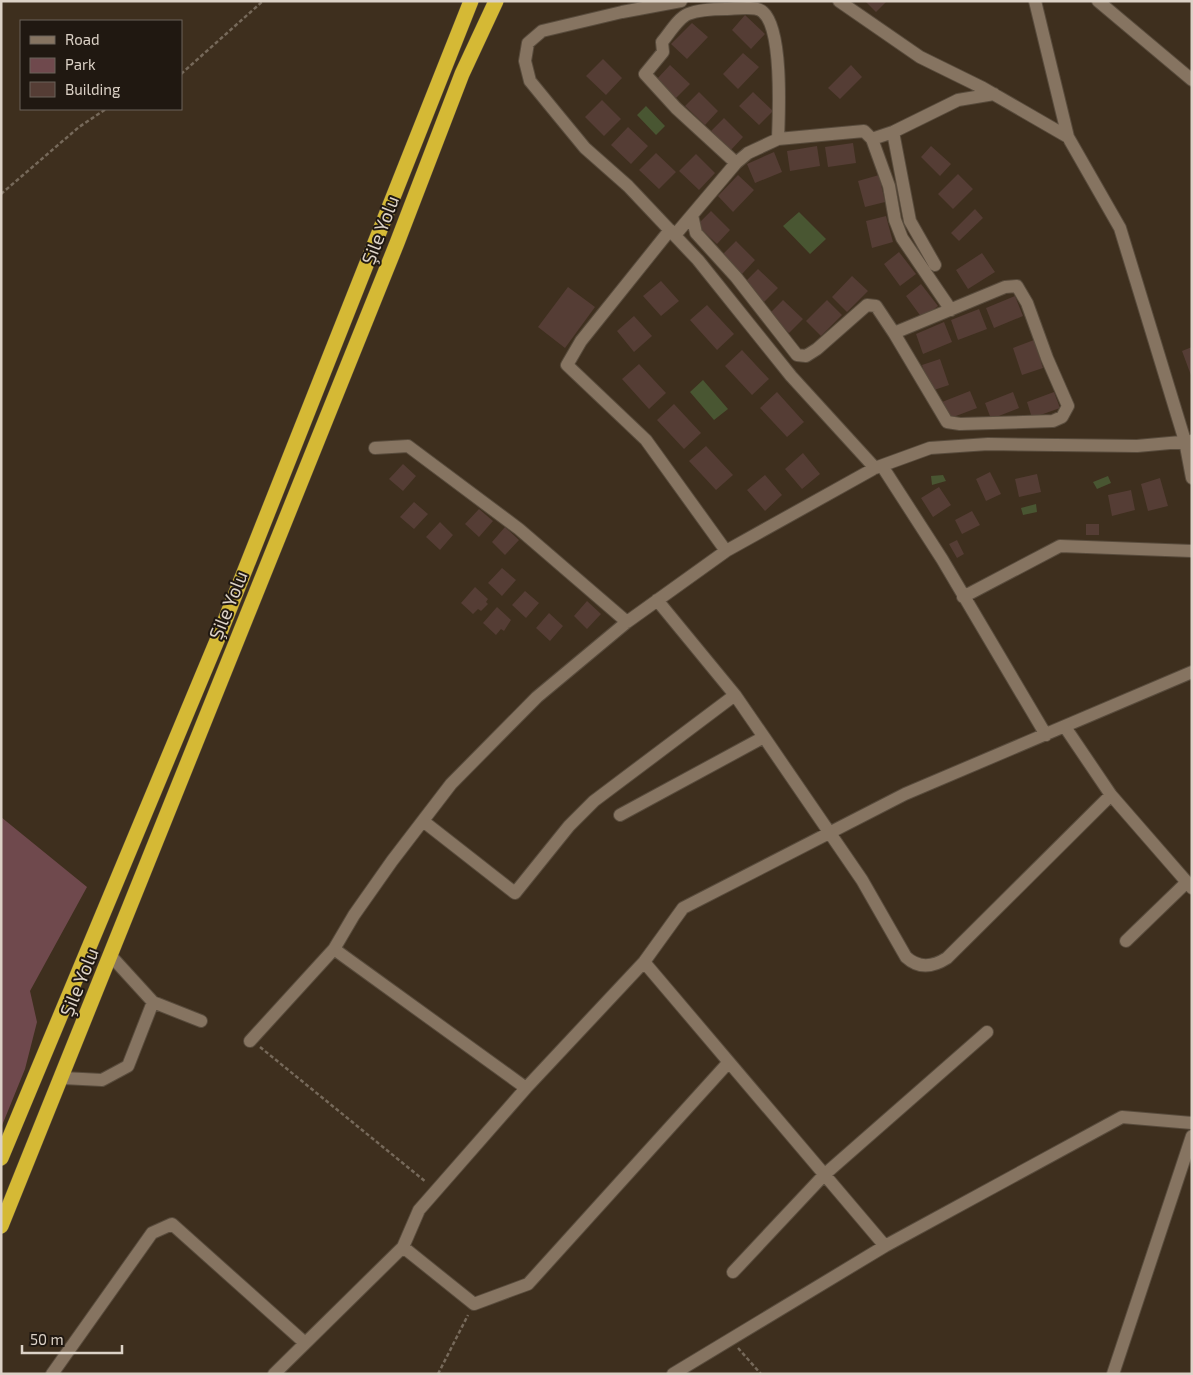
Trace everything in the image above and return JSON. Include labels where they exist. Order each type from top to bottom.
[{"type":"highway","name":"Şile Yolu","points":[[1,1158],[213,652],[471,1]]},
{"type":"highway","name":"Şile Yolu","points":[[1,1226],[397,243],[462,74],[496,1]]},
{"type":"street","points":[[681,1],[622,12],[542,31],[528,43],[525,62],[530,81],[585,148],[628,186],[698,260],[791,376],[878,467],[942,559],[1046,735]]},
{"type":"street","points":[[839,1],[920,57],[994,94],[1068,137]]},
{"type":"street","points":[[1035,1],[1052,79],[1068,137],[1120,228],[1189,441],[1192,478]]},
{"type":"street","points":[[1098,1],[1192,80]]},
{"type":"street","points":[[736,163],[676,108],[645,74],[663,52],[662,42],[687,14],[723,9],[756,9],[763,12],[770,24],[777,54],[779,82],[778,139]]},
{"type":"street","points":[[872,139],[893,132],[958,100],[994,94]]},
{"type":"street","points":[[726,551],[646,440],[568,365],[581,342],[672,232],[692,216],[736,163],[748,153],[778,139],[864,131],[872,139],[889,186],[895,220],[902,238],[951,310]]},
{"type":"street","points":[[893,132],[910,221],[935,265]]},
{"type":"street","points":[[692,216],[696,233],[736,277],[797,355],[806,356],[817,349],[867,305],[876,306],[947,422],[960,424],[1053,421],[1062,418],[1068,406],[1046,358],[1027,303],[1017,286],[1005,287],[894,333]]},
{"type":"street","points":[[250,1042],[334,950],[354,915],[451,784],[538,697],[627,622],[726,551],[878,467],[930,448],[988,444],[1137,446],[1189,441]]},
{"type":"street","points":[[375,448],[408,446],[518,529],[627,622]]},
{"type":"street","points":[[963,597],[1060,546],[1192,551]]},
{"type":"street","points":[[657,600],[735,696],[862,880],[906,958],[918,965],[933,965],[947,958],[1111,795]]},
{"type":"street","points":[[274,1374],[404,1247],[419,1210],[526,1088],[644,962],[684,908],[905,794],[1192,672]]},
{"type":"street","points":[[423,821],[515,893],[569,826],[594,801],[735,696]]},
{"type":"street","points":[[1064,728],[1111,795],[1189,885],[1126,941]]},
{"type":"street","points":[[620,815],[764,737]]},
{"type":"street","points":[[334,950],[526,1088]]},
{"type":"street","points":[[111,956],[153,1002],[201,1021]]},
{"type":"street","points":[[644,962],[885,1246]]},
{"type":"street","points":[[62,1078],[102,1080],[128,1066],[153,1002]]},
{"type":"street","points":[[733,1272],[824,1175],[987,1032]]},
{"type":"street","points":[[404,1247],[474,1304],[528,1284],[728,1063]]},
{"type":"street","points":[[673,1374],[885,1246],[1122,1117],[1192,1123]]},
{"type":"street","points":[[1113,1374],[1192,1136]]},
{"type":"street","points":[[52,1374],[152,1233],[172,1224],[305,1343]]},
{"type":"path","points":[[182,73],[263,1]]},
{"type":"path","points":[[1,194],[79,126],[104,110]]},
{"type":"path","points":[[250,1042],[270,1054],[436,1190]]},
{"type":"path","points":[[438,1374],[474,1304]]},
{"type":"path","points":[[730,1339],[760,1374]]},
{"type":"green space","points":[[1,817],[87,887],[30,991],[37,1022],[25,1069],[1,1128]]},
{"type":"shaded area","points":[[646,106],[665,126],[656,135],[637,115]]},
{"type":"shaded area","points":[[799,212],[826,239],[810,254],[783,226]]},
{"type":"shaded area","points":[[703,380],[728,409],[714,420],[690,392]]},
{"type":"shaded area","points":[[943,475],[946,481],[932,485],[931,476]]},
{"type":"shaded area","points":[[1108,476],[1111,483],[1097,489],[1093,482]]},
{"type":"shaded area","points":[[1036,504],[1037,512],[1023,515],[1021,508]]},
{"type":"building","points":[[865,1],[887,1],[876,12]]},
{"type":"building","points":[[745,15],[765,34],[751,49],[732,30]]},
{"type":"building","points":[[692,23],[708,37],[687,59],[671,44]]},
{"type":"building","points":[[743,53],[759,67],[738,89],[723,74]]},
{"type":"building","points":[[603,59],[622,78],[606,95],[586,76]]},
{"type":"building","points":[[670,65],[690,84],[676,98],[657,79]]},
{"type":"building","points":[[851,65],[862,77],[840,99],[828,88]]},
{"type":"building","points":[[699,92],[718,111],[705,125],[685,106]]},
{"type":"building","points":[[753,92],[773,111],[759,125],[739,106]]},
{"type":"building","points":[[602,100],[621,119],[604,136],[585,117]]},
{"type":"building","points":[[724,118],[743,137],[730,151],[710,132]]},
{"type":"building","points":[[628,127],[648,146],[631,164],[611,145]]},
{"type":"building","points":[[853,143],[856,163],[828,167],[825,147]]},
{"type":"building","points":[[817,146],[820,166],[790,171],[787,151]]},
{"type":"building","points":[[931,146],[951,164],[940,176],[921,157]]},
{"type":"building","points":[[774,152],[782,172],[755,183],[747,164]]},
{"type":"building","points":[[656,153],[676,172],[659,189],[639,170]]},
{"type":"building","points":[[696,154],[715,173],[699,190],[679,171]]},
{"type":"building","points":[[958,174],[973,189],[953,209],[938,194]]},
{"type":"building","points":[[738,175],[754,190],[733,212],[718,196]]},
{"type":"building","points":[[879,175],[885,202],[865,207],[858,181]]},
{"type":"building","points":[[975,209],[983,218],[959,241],[951,233]]},
{"type":"building","points":[[711,211],[730,230],[717,244],[697,225]]},
{"type":"building","points":[[886,216],[893,242],[872,248],[866,221]]},
{"type":"building","points":[[736,241],[755,260],[742,274],[722,255]]},
{"type":"building","points":[[899,252],[916,274],[900,286],[884,264]]},
{"type":"building","points":[[982,253],[995,272],[968,289],[956,270]]},
{"type":"building","points":[[758,269],[778,288],[764,302],[744,283]]},
{"type":"building","points":[[852,276],[868,291],[847,312],[832,297]]},
{"type":"building","points":[[661,281],[679,301],[661,316],[643,296]]},
{"type":"building","points":[[921,284],[938,306],[922,318],[906,296]]},
{"type":"building","points":[[568,287],[595,307],[565,348],[538,327]]},
{"type":"building","points":[[1015,296],[1023,316],[994,328],[986,308]]},
{"type":"building","points":[[783,300],[803,319],[789,333],[769,314]]},
{"type":"building","points":[[827,300],[842,315],[821,336],[806,321]]},
{"type":"building","points":[[707,305],[734,334],[717,350],[690,320]]},
{"type":"building","points":[[979,309],[987,329],[958,340],[951,320]]},
{"type":"building","points":[[634,316],[652,336],[634,352],[617,331]]},
{"type":"building","points":[[944,322],[952,342],[923,354],[916,334]]},
{"type":"building","points":[[1034,340],[1043,368],[1022,375],[1013,348]]},
{"type":"building","points":[[1192,347],[1192,378],[1182,351]]},
{"type":"building","points":[[742,350],[769,379],[752,395],[725,366]]},
{"type":"building","points":[[940,359],[949,385],[931,391],[922,365]]},
{"type":"building","points":[[639,364],[666,393],[649,409],[622,379]]},
{"type":"building","points":[[970,391],[977,408],[948,419],[942,402]]},
{"type":"building","points":[[777,392],[804,422],[787,437],[760,408]]},
{"type":"building","points":[[1013,392],[1019,408],[991,419],[985,403]]},
{"type":"building","points":[[1054,392],[1060,408],[1032,418],[1027,402]]},
{"type":"building","points":[[674,404],[701,433],[684,449],[657,420]]},
{"type":"building","points":[[706,446],[733,475],[716,490],[689,461]]},
{"type":"building","points":[[803,453],[820,474],[802,489],[785,469]]},
{"type":"building","points":[[403,464],[416,476],[403,491],[389,479]]},
{"type":"building","points":[[990,472],[1001,494],[986,501],[976,479]]},
{"type":"building","points":[[1037,474],[1041,492],[1019,497],[1015,479]]},
{"type":"building","points":[[765,475],[782,495],[765,511],[747,490]]},
{"type":"building","points":[[1160,478],[1168,506],[1148,511],[1141,484]]},
{"type":"building","points":[[939,487],[951,505],[933,517],[921,498]]},
{"type":"building","points":[[1131,490],[1135,510],[1112,516],[1108,495]]},
{"type":"building","points":[[414,502],[428,514],[414,529],[400,517]]},
{"type":"building","points":[[479,509],[493,521],[479,537],[465,524]]},
{"type":"building","points":[[972,511],[980,525],[962,534],[955,520]]},
{"type":"building","points":[[440,522],[453,535],[440,550],[426,537]]},
{"type":"building","points":[[1086,524],[1099,524],[1099,535],[1086,535]]},
{"type":"building","points":[[505,527],[519,540],[505,555],[492,542]]},
{"type":"building","points":[[957,540],[964,554],[957,558],[949,544]]},
{"type":"building","points":[[502,568],[516,580],[502,596],[488,583]]},
{"type":"building","points":[[475,587],[488,599],[486,602],[488,604],[481,611],[478,609],[473,614],[461,603]]},
{"type":"building","points":[[525,591],[539,603],[526,618],[512,605]]},
{"type":"building","points":[[587,601],[601,614],[587,629],[574,616]]},
{"type":"building","points":[[497,607],[511,620],[504,631],[501,629],[496,635],[483,623]]},
{"type":"building","points":[[549,613],[563,626],[550,641],[536,628]]}]
